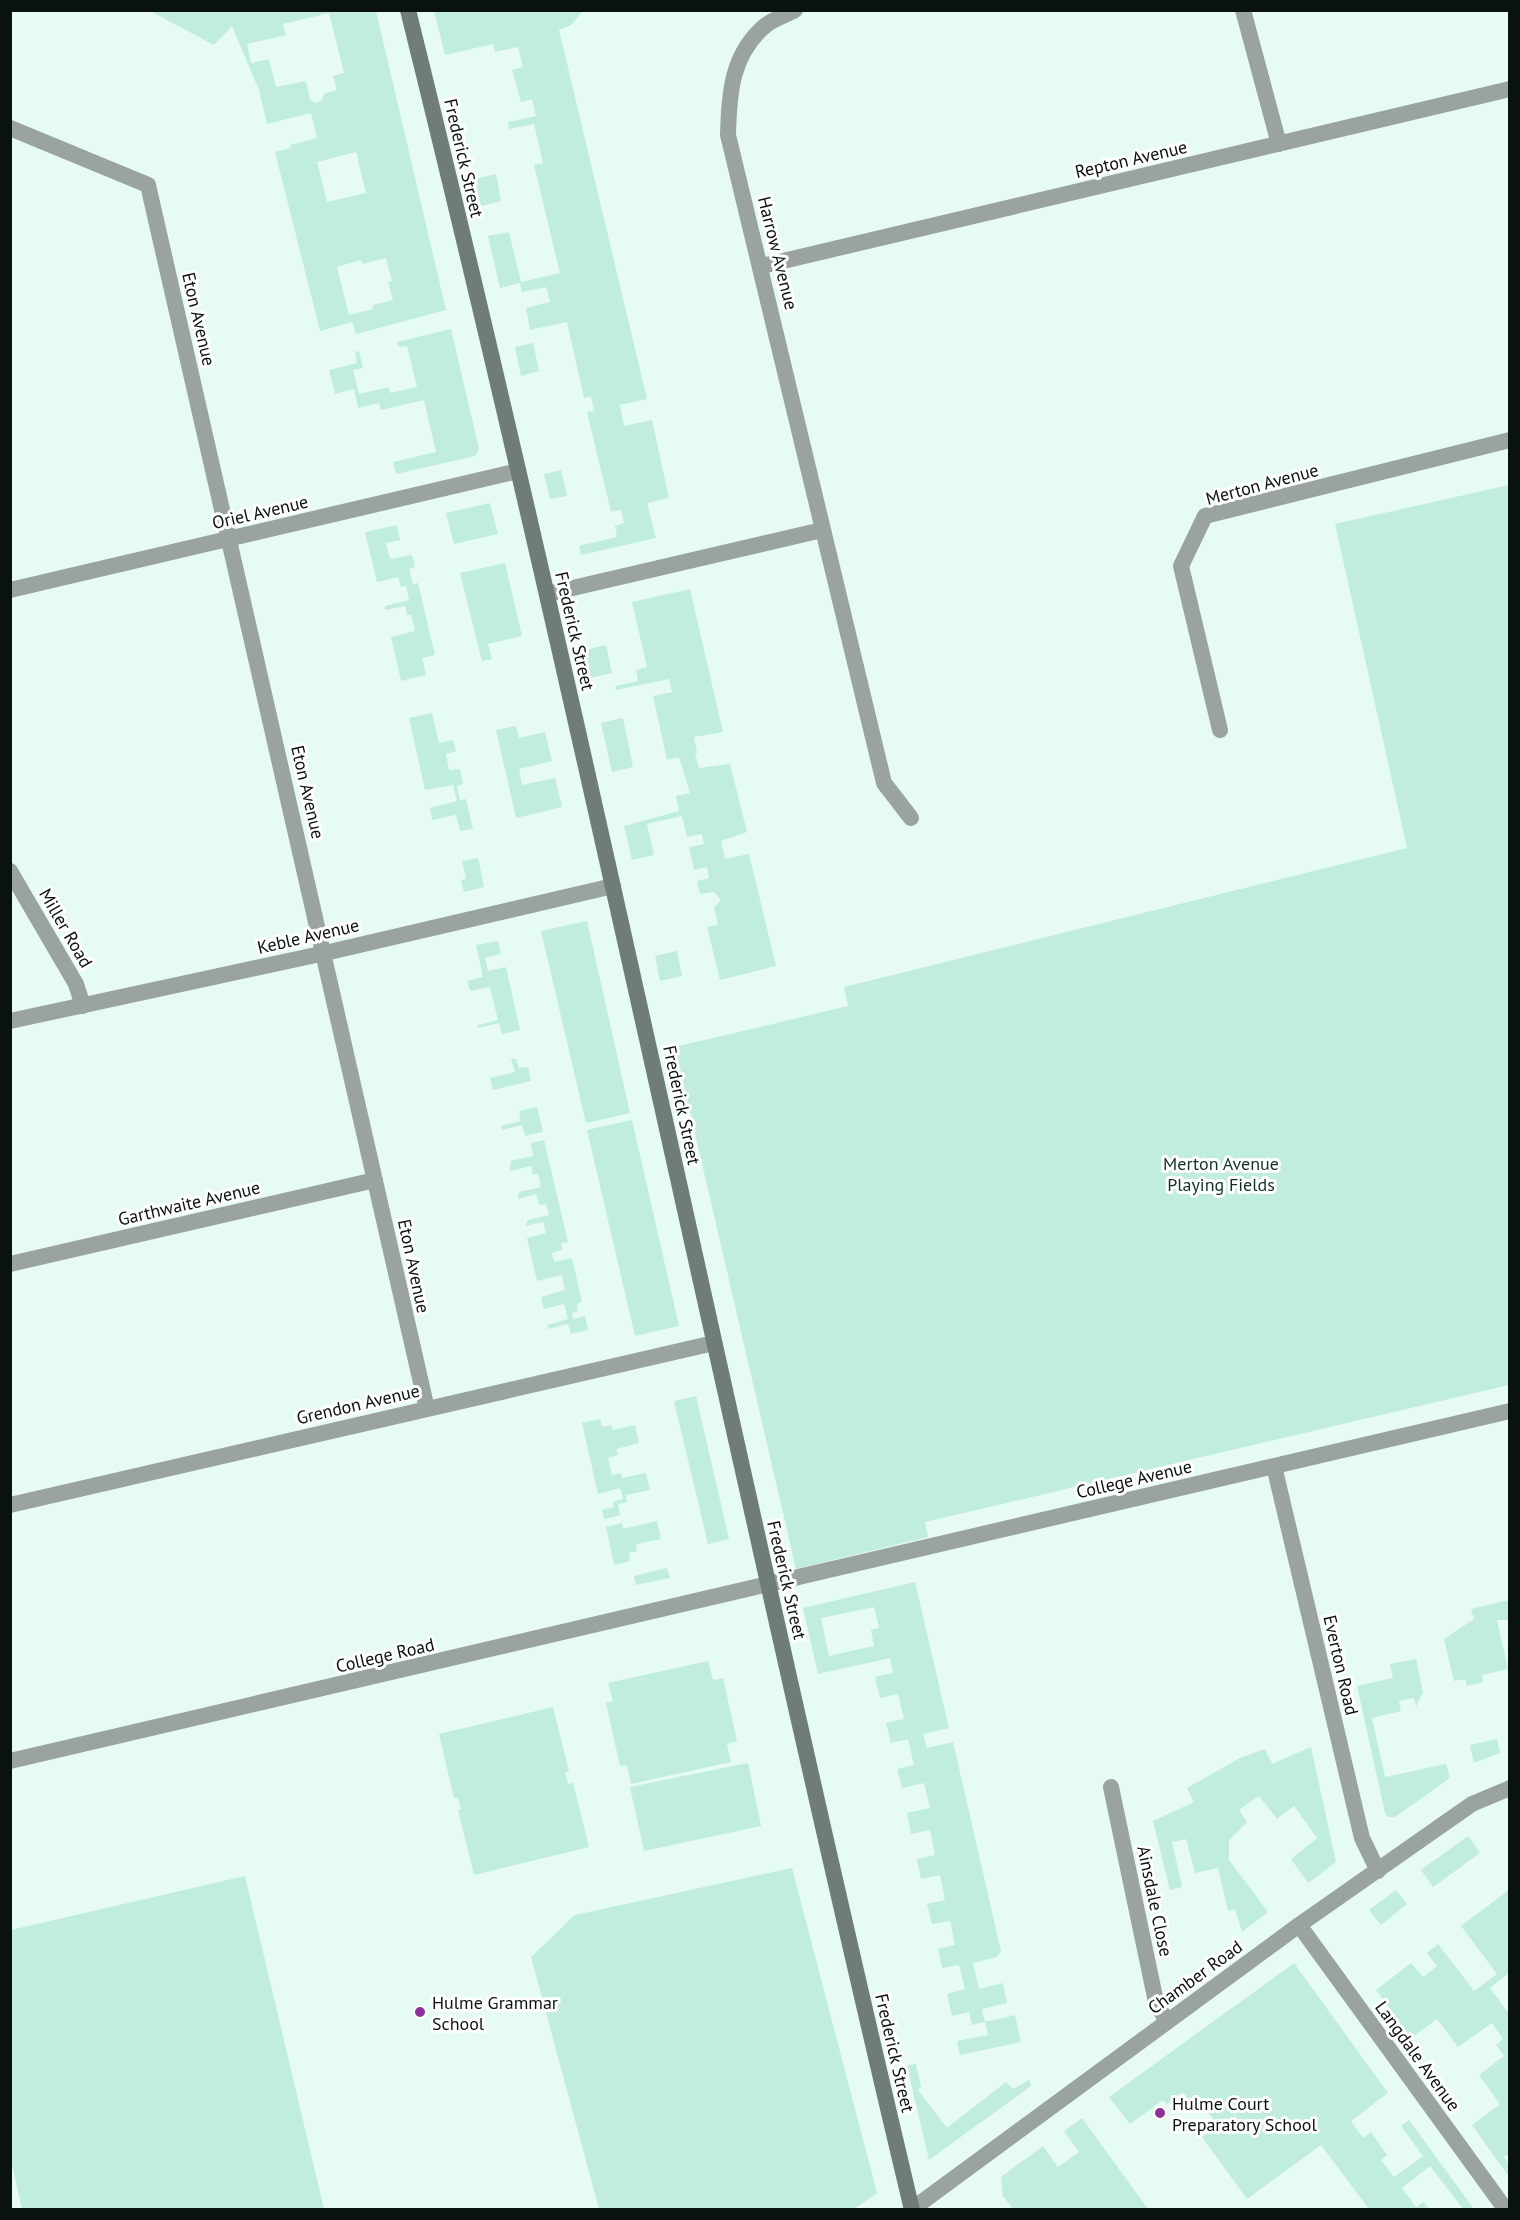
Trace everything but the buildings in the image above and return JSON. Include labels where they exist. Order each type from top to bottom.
[{"type":"main road","name":"Frederick Street","points":[[408,10],[614,886],[768,1586],[912,2209]]},
{"type":"street","name":"Harrow Avenue","points":[[795,10],[767,24],[749,44],[736,65],[729,92],[728,135],[762,266],[822,530],[884,783],[911,818]]},
{"type":"street","points":[[1243,10],[1279,144]]},
{"type":"street","name":"Repton Avenue","points":[[762,266],[1509,89]]},
{"type":"street","name":"Eton Avenue","points":[[10,128],[148,185],[231,540],[427,1409]]},
{"type":"street","name":"Merton Avenue","points":[[1220,730],[1180,566],[1205,516],[1509,440]]},
{"type":"street","name":"Oriel Avenue","points":[[10,590],[518,471]]},
{"type":"street","points":[[547,594],[822,530]]},
{"type":"street","name":"Miller Road","points":[[10,871],[76,984],[82,1006]]},
{"type":"street","name":"Keble Avenue","points":[[10,1021],[325,953],[614,886]]},
{"type":"street","name":"Garthwaite Avenue","points":[[10,1264],[375,1180]]},
{"type":"street","name":"Grendon Avenue","points":[[10,1505],[714,1343]]},
{"type":"street","name":"College Avenue","points":[[768,1586],[1509,1411]]},
{"type":"street","name":"Everton Road","points":[[1274,1466],[1362,1838],[1378,1871]]},
{"type":"street","name":"College Road","points":[[10,1761],[768,1586]]},
{"type":"street","name":"Ainsdale Close","points":[[1111,1787],[1156,2002],[1167,2022]]},
{"type":"street","name":"Chamber Road","points":[[912,2209],[1299,1926],[1472,1804],[1509,1789]]},
{"type":"street","name":"Langdale Avenue","points":[[1299,1926],[1506,2210]]},
{"type":"green space","points":[[150,11],[376,11],[446,310],[356,334],[352,322],[320,331],[275,152],[291,148],[290,145],[317,138],[311,113],[267,124],[259,90],[232,26],[214,45]],"holes":[[[329,13],[344,73],[333,76],[337,90],[325,93],[321,101],[315,103],[310,100],[306,81],[276,87],[269,59],[251,63],[247,44],[286,35],[283,24]],[[356,152],[366,193],[327,202],[317,162]],[[386,258],[392,281],[388,282],[393,300],[373,305],[373,309],[349,315],[337,267],[361,260],[363,264]]]},
{"type":"green space","points":[[434,11],[583,11],[571,25],[559,30],[647,399],[620,405],[624,426],[652,420],[669,498],[647,503],[656,538],[581,555],[579,546],[617,537],[615,526],[624,523],[621,510],[611,512],[587,412],[594,411],[591,396],[584,398],[567,322],[530,330],[526,308],[550,302],[546,287],[522,292],[520,283],[500,288],[488,236],[509,232],[521,282],[560,273],[534,165],[543,163],[534,124],[509,129],[508,122],[536,116],[532,99],[521,102],[512,70],[523,67],[518,47],[495,52],[493,44],[445,55]]},
{"type":"green space","points":[[496,174],[501,201],[481,206],[475,179]]},
{"type":"green space","points":[[451,329],[479,449],[475,456],[396,474],[393,462],[436,452],[424,400],[381,410],[379,403],[358,408],[354,389],[335,394],[329,370],[357,363],[355,352],[359,351],[363,368],[353,370],[359,394],[389,387],[390,393],[417,387],[407,346],[399,347],[397,342]]},
{"type":"green space","points":[[533,343],[539,371],[521,376],[515,347]]},
{"type":"green space","points":[[561,470],[567,496],[550,499],[544,474]]},
{"type":"green space","name":"Merton Avenue Playing Fields","points":[[1509,485],[1509,1385],[925,1522],[928,1537],[796,1569],[675,1047],[848,1006],[844,987],[1407,848],[1335,524]]},
{"type":"green space","points":[[490,503],[498,534],[454,544],[446,513]]},
{"type":"green space","points":[[397,525],[400,540],[386,543],[390,559],[412,555],[415,567],[409,569],[413,584],[418,583],[435,655],[422,658],[426,675],[401,681],[391,637],[415,631],[411,615],[407,615],[405,606],[385,610],[385,606],[409,600],[406,586],[401,587],[398,577],[377,582],[365,532]]},
{"type":"green space","points":[[505,563],[522,636],[488,644],[492,659],[482,661],[460,573]]},
{"type":"green space","points":[[690,589],[723,732],[694,737],[697,753],[695,754],[699,768],[730,764],[747,832],[721,841],[725,859],[749,854],[776,966],[720,980],[707,927],[718,925],[714,907],[721,900],[714,892],[700,894],[697,881],[709,878],[707,867],[694,870],[689,847],[704,844],[702,834],[687,837],[682,816],[647,824],[654,855],[632,860],[624,826],[679,811],[676,796],[690,793],[679,757],[667,760],[653,696],[672,692],[669,679],[616,690],[615,686],[638,681],[636,670],[647,667],[632,602]]},
{"type":"green space","points":[[606,645],[612,673],[591,678],[585,650]]},
{"type":"green space","points":[[432,713],[439,743],[453,740],[456,751],[446,754],[449,770],[460,769],[463,784],[457,786],[460,800],[466,799],[473,829],[460,831],[456,815],[432,820],[430,808],[457,801],[453,785],[425,790],[409,718]]},
{"type":"green space","points":[[623,718],[633,767],[612,772],[601,723]]},
{"type":"green space","points":[[516,726],[519,738],[545,732],[552,761],[519,769],[522,785],[555,778],[562,807],[516,818],[496,730]]},
{"type":"green space","points":[[478,858],[484,887],[464,892],[461,880],[466,879],[462,861]]},
{"type":"green space","points":[[587,921],[630,1113],[586,1123],[541,931]]},
{"type":"green space","points":[[498,941],[501,954],[485,958],[488,971],[506,967],[520,1030],[502,1034],[499,1023],[478,1028],[478,1025],[498,1020],[490,987],[470,991],[467,981],[483,977],[476,945]]},
{"type":"green space","points":[[677,951],[682,976],[660,981],[655,956]]},
{"type":"green space","points":[[511,1059],[516,1059],[519,1068],[528,1067],[531,1081],[493,1090],[490,1078],[515,1072]]},
{"type":"green space","points":[[537,1107],[543,1132],[525,1136],[522,1125],[502,1130],[501,1126],[521,1121],[519,1111]]},
{"type":"green space","points":[[632,1120],[679,1326],[635,1336],[587,1130]]},
{"type":"green space","points":[[544,1140],[568,1242],[561,1243],[562,1250],[552,1253],[554,1262],[572,1258],[582,1302],[577,1304],[578,1311],[572,1313],[573,1319],[585,1316],[588,1330],[571,1334],[568,1324],[548,1329],[547,1325],[568,1319],[564,1304],[544,1309],[541,1297],[565,1290],[562,1275],[537,1281],[527,1238],[546,1233],[543,1222],[525,1226],[528,1220],[549,1215],[546,1204],[539,1205],[536,1194],[518,1199],[519,1192],[541,1187],[538,1174],[533,1175],[531,1166],[510,1171],[511,1161],[533,1156],[531,1143]]},
{"type":"green space","points":[[696,1396],[729,1539],[708,1544],[674,1401]]},
{"type":"green space","points":[[600,1419],[602,1427],[611,1425],[613,1430],[635,1425],[639,1443],[616,1449],[618,1455],[608,1458],[612,1475],[621,1473],[622,1478],[646,1473],[650,1490],[626,1495],[627,1502],[618,1504],[620,1515],[604,1519],[602,1510],[614,1507],[613,1502],[623,1499],[620,1488],[598,1494],[582,1423]]},
{"type":"green space","points":[[657,1521],[661,1539],[636,1544],[637,1551],[629,1553],[630,1561],[614,1565],[606,1527],[622,1523],[623,1529]]},
{"type":"green space","points":[[667,1568],[670,1578],[636,1585],[634,1576]]},
{"type":"green space","points":[[915,1582],[949,1728],[923,1734],[927,1748],[953,1742],[1001,1951],[997,1957],[973,1963],[979,1989],[1003,1983],[1007,2003],[982,2009],[985,2022],[972,2025],[969,2012],[952,2016],[947,1994],[965,1989],[959,1965],[942,1968],[938,1949],[955,1945],[950,1921],[932,1924],[927,1904],[945,1900],[940,1875],[921,1879],[917,1859],[935,1855],[930,1830],[911,1834],[907,1813],[930,1808],[924,1783],[902,1788],[897,1769],[914,1765],[908,1739],[891,1743],[886,1723],[904,1719],[898,1694],[880,1698],[875,1677],[893,1673],[890,1658],[818,1674],[803,1608]],"holes":[[[874,1607],[879,1628],[871,1630],[874,1646],[829,1656],[821,1618]]]},
{"type":"green space","points":[[1509,1600],[1509,1620],[1497,1620],[1508,1669],[1482,1675],[1483,1682],[1467,1686],[1465,1679],[1454,1681],[1444,1639],[1474,1619],[1471,1609]]},
{"type":"green space","points":[[1416,1659],[1423,1692],[1416,1707],[1414,1698],[1399,1701],[1401,1711],[1372,1718],[1385,1777],[1446,1764],[1450,1778],[1395,1817],[1388,1817],[1385,1813],[1357,1686],[1393,1678],[1390,1664]]},
{"type":"green space","points":[[708,1661],[713,1680],[723,1678],[737,1741],[727,1744],[731,1762],[631,1784],[627,1765],[620,1766],[606,1703],[613,1701],[608,1683]]},
{"type":"green space","points":[[553,1707],[569,1771],[565,1772],[568,1784],[573,1783],[589,1847],[474,1875],[458,1810],[461,1809],[458,1798],[454,1798],[439,1734]]},
{"type":"green space","points":[[1497,1739],[1500,1753],[1474,1763],[1470,1745]]},
{"type":"green space","points":[[1311,1747],[1336,1862],[1308,1883],[1291,1859],[1317,1838],[1294,1806],[1277,1819],[1259,1796],[1239,1810],[1247,1822],[1229,1840],[1229,1860],[1268,1912],[1242,1932],[1235,1909],[1228,1911],[1218,1868],[1195,1873],[1186,1839],[1172,1842],[1182,1887],[1170,1890],[1153,1821],[1194,1802],[1187,1788],[1240,1758],[1265,1749],[1272,1764]]},
{"type":"green space","points":[[748,1763],[761,1826],[644,1851],[630,1787]]},
{"type":"green space","points":[[1468,1836],[1480,1853],[1433,1887],[1421,1870]]},
{"type":"green space","points":[[792,1868],[877,2193],[854,2209],[599,2209],[531,1957],[575,1915]]},
{"type":"green space","points":[[245,1876],[324,2209],[22,2209],[10,2156],[11,1930]]},
{"type":"green space","points":[[1396,1890],[1407,1904],[1381,1925],[1369,1910]]},
{"type":"green space","points":[[1509,1890],[1509,1973],[1490,1988],[1507,2011],[1509,2009],[1510,2153],[1504,2157],[1509,2164],[1509,2177],[1472,2125],[1500,2104],[1479,2075],[1504,2056],[1496,2045],[1503,2039],[1492,2023],[1458,2047],[1437,2019],[1411,2038],[1376,1990],[1411,1963],[1423,1977],[1437,1966],[1427,1953],[1438,1944],[1474,1991],[1497,1974],[1461,1926]]},
{"type":"green space","points":[[1294,1963],[1388,2093],[1351,2121],[1363,2138],[1371,2132],[1387,2155],[1381,2160],[1394,2177],[1423,2156],[1401,2126],[1409,2120],[1474,2209],[1463,2209],[1430,2166],[1402,2188],[1416,2207],[1424,2202],[1429,2209],[1369,2209],[1321,2145],[1247,2199],[1202,2137],[1213,2129],[1214,2120],[1207,2111],[1197,2111],[1183,2092],[1167,2104],[1163,2100],[1130,2124],[1109,2097]]},
{"type":"green space","points":[[1015,2015],[1021,2042],[960,2055],[957,2041],[988,2035],[985,2022]]},
{"type":"green space","points":[[916,2064],[921,2087],[918,2090],[947,2128],[1006,2082],[1013,2089],[1029,2080],[1031,2086],[929,2160],[907,2066]]},
{"type":"green space","points":[[1082,2118],[1148,2209],[1013,2209],[1003,2196],[1001,2177],[1043,2146],[1058,2167],[1079,2152],[1064,2131]]},
{"type":"place","name":"Hulme Grammar School","points":[[420,2012]]},
{"type":"place","name":"Hulme Court Preparatory School","points":[[1160,2113]]}]
